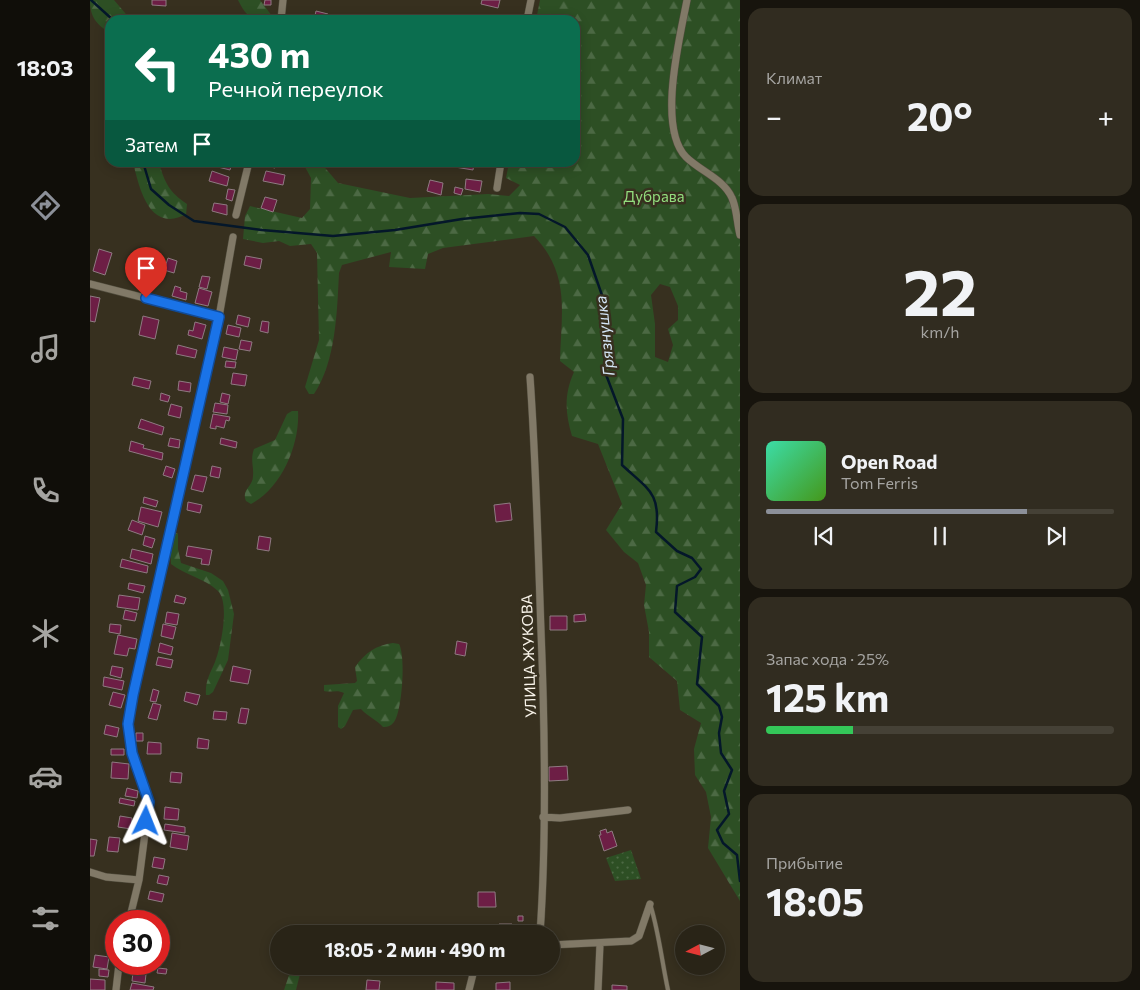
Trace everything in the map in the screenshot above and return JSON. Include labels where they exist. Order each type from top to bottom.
[{"type":"street","points":[[282,15],[283,0]]},
{"type":"street","points":[[529,15],[531,0]]},
{"type":"street","points":[[687,0],[675,60],[672,107],[677,135],[680,147],[686,157],[723,185],[732,198],[740,235]]},
{"type":"street","points":[[236,215],[248,167]]},
{"type":"street","points":[[497,188],[501,167]]},
{"type":"street","points":[[132,910],[139,880],[149,802],[132,753],[128,724],[219,317],[233,237]]},
{"type":"street","points":[[90,284],[219,317]]},
{"type":"street","name":"УЛИЦА ЖУКОВА","points":[[530,377],[536,462],[544,705],[540,925]]},
{"type":"street","points":[[543,817],[560,818],[628,810]]},
{"type":"street","points":[[90,872],[106,877],[139,880]]},
{"type":"street","points":[[560,945],[632,941],[639,936],[650,904]]},
{"type":"street","points":[[598,990],[600,944]]},
{"type":"street","points":[[116,990],[118,975]]},
{"type":"street","points":[[469,990],[472,975]]},
{"type":"lane","points":[[650,904],[658,934],[659,952],[668,990]]},
{"type":"green space","points":[[90,0],[114,0],[127,15],[105,15],[105,29],[95,20],[91,11]]},
{"type":"green space","points":[[238,0],[260,0],[271,15],[248,15]]},
{"type":"green space","name":"Дубрава","points":[[540,0],[740,0],[740,901],[708,848],[711,817],[706,792],[695,775],[694,749],[701,723],[680,710],[677,681],[649,657],[649,632],[644,605],[646,585],[638,563],[624,552],[606,530],[622,504],[598,444],[572,436],[568,419],[567,396],[574,372],[560,361],[561,295],[554,265],[546,250],[534,236],[443,248],[428,254],[425,269],[389,267],[391,252],[342,265],[339,273],[334,336],[327,367],[314,394],[309,394],[305,387],[319,340],[317,253],[311,244],[290,246],[279,241],[263,243],[243,239],[245,216],[250,206],[302,218],[310,209],[311,178],[305,167],[324,167],[338,183],[410,198],[488,194],[509,196],[520,185],[506,178],[508,167],[580,167],[580,15],[537,15]],"holes":[[[660,284],[670,287],[678,306],[678,320],[668,329],[673,345],[668,362],[655,357],[655,324],[651,295]]]},
{"type":"green space","points":[[134,167],[160,167],[168,187],[187,204],[186,215],[174,219],[161,217],[154,213],[140,189]]},
{"type":"green space","points":[[292,411],[298,411],[298,424],[296,437],[287,464],[272,487],[251,504],[246,501],[245,494],[252,480],[252,456],[254,449],[275,440],[287,414]]},
{"type":"green space","points":[[176,533],[178,534],[178,549],[181,563],[211,573],[223,581],[228,590],[234,614],[228,660],[213,692],[209,695],[206,695],[206,686],[220,646],[223,625],[222,597],[213,587],[171,564],[170,544]]},
{"type":"green space","points":[[393,643],[399,644],[403,671],[401,696],[394,722],[389,726],[383,727],[361,709],[353,710],[345,726],[341,729],[338,727],[338,706],[344,693],[324,691],[324,685],[355,683],[357,681],[355,667],[363,658],[371,650]]},
{"type":"green space","points":[[631,850],[641,879],[615,881],[606,858]]},
{"type":"green space","points":[[289,975],[300,975],[296,990],[284,990]]},
{"type":"building","points":[[152,0],[166,0],[166,6],[152,5]]},
{"type":"building","points":[[265,0],[271,0],[271,5],[264,5]]},
{"type":"building","points":[[482,0],[500,0],[498,8],[481,4]]},
{"type":"building","points":[[316,11],[328,14],[328,15],[315,15]]},
{"type":"building","points":[[218,167],[231,167],[230,170]]},
{"type":"building","points":[[455,167],[473,167],[473,170]]},
{"type":"building","points":[[212,171],[229,177],[227,186],[209,181]]},
{"type":"building","points":[[266,171],[285,175],[283,185],[263,181]]},
{"type":"building","points":[[466,179],[482,181],[480,192],[465,189]]},
{"type":"building","points":[[430,180],[443,183],[441,195],[427,191]]},
{"type":"building","points":[[455,187],[463,189],[461,195],[454,193]]},
{"type":"building","points":[[228,189],[235,190],[232,201],[226,199]]},
{"type":"building","points":[[265,197],[277,200],[273,212],[261,208]]},
{"type":"building","points":[[214,203],[227,205],[227,215],[212,211]]},
{"type":"building","points":[[99,249],[112,253],[105,275],[93,271]]},
{"type":"building","points":[[246,256],[262,259],[260,269],[244,265]]},
{"type":"building","points":[[168,258],[177,261],[174,273],[164,270]]},
{"type":"building","points":[[135,267],[155,272],[153,280],[149,279],[148,283],[137,280],[138,276],[133,275]]},
{"type":"building","points":[[202,276],[210,277],[207,289],[199,287]]},
{"type":"building","points":[[175,286],[181,288],[180,291],[187,293],[186,300],[172,296]]},
{"type":"building","points":[[199,288],[212,292],[208,306],[195,303]]},
{"type":"building","points":[[90,296],[100,298],[95,322],[90,321]]},
{"type":"building","points":[[238,315],[250,318],[248,327],[236,324]]},
{"type":"building","points":[[143,316],[159,320],[155,339],[139,335]]},
{"type":"building","points":[[262,321],[269,322],[268,333],[260,331]]},
{"type":"building","points":[[195,322],[206,325],[202,339],[188,335],[189,330],[193,331]]},
{"type":"building","points":[[228,325],[241,328],[239,337],[226,334]]},
{"type":"building","points":[[241,340],[252,342],[250,351],[239,349]]},
{"type":"building","points":[[178,345],[197,350],[195,358],[176,354]]},
{"type":"building","points":[[224,347],[238,350],[236,360],[222,357]]},
{"type":"building","points":[[226,361],[236,362],[235,368],[225,367]]},
{"type":"building","points":[[233,373],[247,375],[245,386],[231,384]]},
{"type":"building","points":[[134,377],[151,381],[149,389],[132,385]]},
{"type":"building","points":[[179,381],[191,383],[190,392],[178,390]]},
{"type":"building","points":[[161,393],[170,396],[168,402],[160,400]]},
{"type":"building","points":[[222,393],[230,395],[228,404],[220,402]]},
{"type":"building","points":[[215,403],[228,405],[227,414],[213,412]]},
{"type":"building","points":[[171,404],[182,407],[180,418],[168,415]]},
{"type":"building","points":[[213,414],[230,417],[229,421],[226,420],[224,428],[216,426],[216,429],[210,428]]},
{"type":"building","points":[[141,419],[164,427],[162,435],[138,428]]},
{"type":"building","points":[[170,438],[180,440],[179,448],[168,446]]},
{"type":"building","points":[[221,438],[237,442],[236,448],[220,444]]},
{"type":"building","points":[[131,441],[144,445],[143,448],[163,453],[162,460],[129,451]]},
{"type":"building","points":[[166,466],[175,469],[172,478],[163,475]]},
{"type":"building","points":[[212,466],[221,468],[219,478],[210,476]]},
{"type":"building","points":[[195,475],[207,477],[203,492],[191,489]]},
{"type":"building","points":[[144,497],[158,501],[156,507],[143,503]]},
{"type":"building","points":[[188,502],[202,505],[200,513],[187,510]]},
{"type":"building","points":[[510,503],[512,520],[496,522],[494,505]]},
{"type":"building","points":[[141,507],[162,512],[158,527],[138,521]]},
{"type":"building","points":[[132,520],[145,525],[142,535],[128,530]]},
{"type":"building","points":[[145,536],[155,539],[152,548],[143,545]]},
{"type":"building","points":[[259,536],[271,538],[269,551],[257,549]]},
{"type":"building","points":[[188,546],[212,550],[209,565],[201,564],[202,559],[186,556]]},
{"type":"building","points":[[132,549],[153,554],[151,564],[130,558]]},
{"type":"building","points":[[122,559],[148,566],[147,573],[120,567]]},
{"type":"building","points":[[129,583],[145,586],[143,593],[128,589]]},
{"type":"building","points":[[119,595],[140,598],[138,610],[117,607]]},
{"type":"building","points":[[176,595],[186,598],[184,604],[174,602]]},
{"type":"building","points":[[125,610],[137,613],[135,621],[123,619]]},
{"type":"building","points":[[167,612],[179,614],[177,625],[165,623]]},
{"type":"building","points":[[585,614],[586,621],[574,622],[574,615]]},
{"type":"building","points":[[550,616],[567,616],[567,630],[550,630]]},
{"type":"building","points":[[110,624],[121,625],[120,634],[109,632]]},
{"type":"building","points":[[163,624],[176,627],[173,639],[161,636]]},
{"type":"building","points":[[118,635],[137,639],[135,649],[129,648],[127,656],[114,654]]},
{"type":"building","points":[[457,641],[467,643],[465,656],[455,654]]},
{"type":"building","points":[[160,643],[173,647],[171,655],[158,652]]},
{"type":"building","points":[[158,657],[173,660],[171,668],[156,665]]},
{"type":"building","points":[[112,666],[123,668],[121,678],[110,675]]},
{"type":"building","points":[[233,666],[251,670],[248,684],[230,681]]},
{"type":"building","points":[[104,677],[124,681],[122,690],[103,686]]},
{"type":"building","points":[[153,689],[159,691],[156,702],[150,701]]},
{"type":"building","points":[[113,692],[125,695],[121,708],[109,705]]},
{"type":"building","points":[[186,692],[200,695],[197,705],[184,701]]},
{"type":"building","points":[[153,703],[161,705],[157,720],[148,718]]},
{"type":"building","points":[[241,708],[249,709],[246,724],[238,723]]},
{"type":"building","points":[[214,711],[227,712],[226,720],[213,719]]},
{"type":"building","points":[[106,725],[119,728],[117,737],[104,734]]},
{"type":"building","points":[[136,733],[143,733],[143,741],[136,741]]},
{"type":"building","points":[[198,738],[209,740],[208,749],[197,748]]},
{"type":"building","points":[[148,742],[161,743],[161,754],[147,754]]},
{"type":"building","points":[[111,749],[124,749],[124,755],[111,755]]},
{"type":"building","points":[[112,762],[129,764],[128,779],[111,778]]},
{"type":"building","points":[[567,766],[568,780],[549,781],[549,767]]},
{"type":"building","points":[[171,772],[182,773],[181,783],[170,782]]},
{"type":"building","points":[[127,788],[138,791],[137,798],[125,796]]},
{"type":"building","points":[[120,798],[135,801],[134,806],[119,803]]},
{"type":"building","points":[[165,807],[179,809],[178,820],[164,819]]},
{"type":"building","points":[[120,816],[132,818],[131,829],[118,827]]},
{"type":"building","points":[[165,824],[185,827],[185,833],[164,830]]},
{"type":"building","points":[[606,829],[607,833],[612,831],[617,846],[604,851],[599,835],[601,835],[600,831]]},
{"type":"building","points":[[172,833],[189,836],[187,850],[170,847]]},
{"type":"building","points":[[109,837],[120,838],[118,852],[107,851]]},
{"type":"building","points":[[90,839],[97,840],[94,856],[90,856]]},
{"type":"building","points":[[154,857],[165,859],[163,869],[152,867]]},
{"type":"building","points":[[159,875],[169,877],[167,885],[157,883]]},
{"type":"building","points":[[150,891],[164,894],[162,902],[148,899]]},
{"type":"building","points":[[478,892],[495,892],[496,907],[478,907]]},
{"type":"building","points":[[518,916],[523,916],[523,921],[518,921]]},
{"type":"building","points":[[95,955],[105,956],[105,969],[93,967]]},
{"type":"building","points":[[99,969],[105,970],[105,975],[108,975],[108,977],[99,976]]},
{"type":"building","points":[[133,975],[146,975],[145,983],[132,981]]},
{"type":"building","points":[[90,979],[105,980],[105,990],[90,990]]},
{"type":"building","points":[[367,980],[380,981],[379,990],[366,990]]},
{"type":"building","points":[[436,982],[454,983],[454,990],[436,990]]},
{"type":"building","points":[[510,982],[510,990],[496,990],[496,983]]},
{"type":"building","points":[[132,983],[154,987],[153,990],[130,990]]},
{"type":"building","points":[[612,985],[627,986],[627,990],[612,990]]},
{"type":"waterway","name":"Грязнушка","points":[[91,0],[108,15]]},
{"type":"waterway","name":"Грязнушка","points":[[144,167],[151,189],[169,205],[194,221],[262,230],[333,236],[395,230],[462,219],[520,213],[539,214],[565,227],[588,255],[604,301],[605,372],[623,419],[622,465],[646,487],[655,500],[657,509],[656,532],[677,551],[692,558],[701,569],[695,577],[677,586],[675,612],[702,637],[697,684],[719,706],[722,717],[719,733],[721,753],[732,770],[724,791],[729,814],[717,830],[723,843],[737,855],[740,881]]},
{"type":"route","points":[[146,298],[219,317],[128,724],[132,753],[149,802],[146,821]]}]
